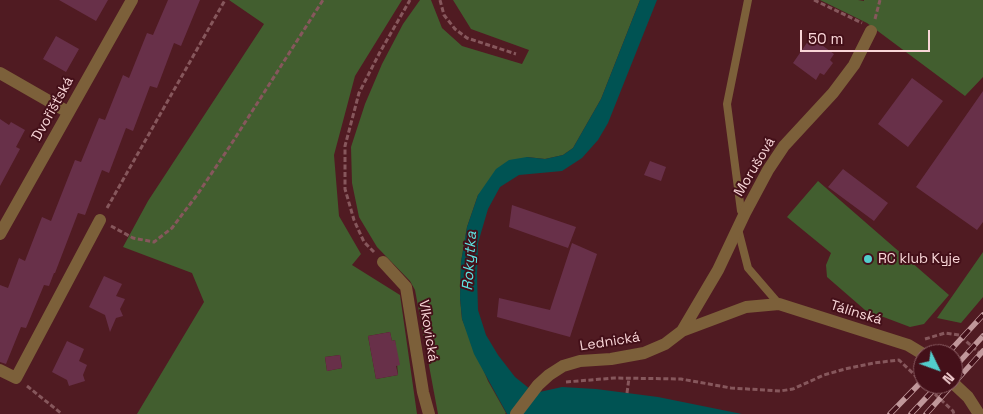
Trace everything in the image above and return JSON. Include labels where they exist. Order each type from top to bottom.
[{"type":"street","name":"Dvořišťská","points":[[0,234],[132,0]]},
{"type":"street","name":"Morušová","points":[[682,331],[718,270],[768,170],[784,146],[838,86],[854,65],[872,29]]},
{"type":"street","points":[[0,73],[68,112]]},
{"type":"street","points":[[0,370],[16,378],[100,220]]},
{"type":"street","name":"Vlkovická","points":[[383,262],[406,287],[423,392],[429,414]]},
{"type":"street","name":"Lednická","points":[[516,414],[538,385],[549,374],[563,366],[580,361],[644,354],[665,344],[682,331],[746,307],[778,304]]},
{"type":"street","name":"Tálínská","points":[[778,304],[913,348]]},
{"type":"street","points":[[963,392],[979,414]]},
{"type":"lane","points":[[745,213],[741,211],[727,104],[748,0]]},
{"type":"lane","points":[[738,230],[748,268],[778,304]]},
{"type":"path","points":[[225,0],[100,220],[133,238],[154,242],[172,228],[197,196],[230,146],[322,0]]},
{"type":"path","points":[[383,262],[364,242],[354,220],[345,190],[345,146],[359,93],[410,0]]},
{"type":"path","points":[[440,0],[444,15],[454,29],[467,38],[516,54]]},
{"type":"path","points":[[814,0],[872,29],[880,0]]},
{"type":"path","points":[[899,360],[908,345],[945,333],[959,335],[983,356]]},
{"type":"path","points":[[538,385],[614,378],[681,379],[730,388],[780,392],[793,389],[824,375],[874,363],[899,360],[913,373]]},
{"type":"path","points":[[16,378],[62,414]]},
{"type":"path","points":[[627,393],[629,378]]},
{"type":"path","points":[[935,394],[954,414]]},
{"type":"green space","points":[[229,0],[402,0],[355,76],[334,155],[339,216],[361,254],[352,265],[400,295],[417,414],[137,414],[204,302],[192,273],[123,247],[148,201],[264,24]],"holes":[[[390,332],[392,341],[395,340],[398,375],[376,379],[368,336]],[[340,355],[342,368],[327,371],[325,357]]]},
{"type":"green space","points":[[420,0],[431,0],[442,28],[462,46],[522,64],[529,50],[471,29],[453,0],[640,0],[601,99],[573,148],[563,155],[545,159],[527,157],[478,195],[467,227],[461,262],[460,298],[462,319],[488,381],[505,414],[438,414],[415,290],[410,281],[377,247],[359,217],[352,183],[351,147],[365,104],[382,64],[403,24]]},
{"type":"green space","points":[[820,0],[983,0],[983,77],[965,96],[867,23]]},
{"type":"green space","name":"RC klub Kyje","points":[[818,181],[949,295],[924,324],[910,327],[865,310],[827,277],[826,265],[831,253],[787,217]]},
{"type":"green space","points":[[983,252],[983,297],[961,323],[937,318]]},
{"type":"water","name":"Rokytka","points":[[640,0],[657,0],[608,123],[598,140],[582,158],[562,171],[519,175],[500,187],[488,209],[478,243],[478,310],[486,335],[498,355],[515,377],[535,393],[562,387],[596,389],[658,397],[742,414],[507,414],[474,354],[462,319],[460,298],[461,262],[467,227],[478,195],[496,169],[509,160],[527,157],[545,159],[563,155],[573,148],[601,99]]},
{"type":"building","points":[[59,0],[108,0],[96,21]]},
{"type":"building","points":[[168,0],[200,0],[181,46],[174,43],[157,88],[150,86],[133,131],[126,128],[109,173],[102,170],[85,215],[78,213],[55,273],[49,286],[44,285],[26,328],[21,327],[6,364],[0,362],[0,285],[8,288],[19,258],[25,261],[42,217],[51,221],[75,160],[81,162],[99,118],[105,120],[123,75],[129,78],[147,33],[153,35]]},
{"type":"building","points":[[56,36],[79,49],[66,72],[43,59]]},
{"type":"building","points":[[811,37],[834,54],[830,60],[833,63],[824,75],[820,73],[816,80],[793,63]]},
{"type":"building","points":[[912,78],[943,101],[908,147],[878,124]]},
{"type":"building","points":[[983,91],[983,222],[977,230],[916,187]]},
{"type":"building","points":[[0,119],[9,125],[11,122],[25,130],[16,147],[20,149],[0,186]]},
{"type":"building","points":[[650,161],[666,167],[661,181],[644,175]]},
{"type":"building","points":[[843,169],[888,203],[874,221],[828,187]]},
{"type":"building","points":[[512,205],[576,227],[568,248],[509,227]]},
{"type":"building","points":[[572,243],[597,254],[570,337],[497,317],[499,298],[550,310]]},
{"type":"building","points":[[104,276],[122,284],[116,296],[125,299],[120,309],[123,316],[116,318],[110,332],[105,315],[89,307]]},
{"type":"building","points":[[390,332],[392,341],[395,340],[400,365],[396,366],[398,375],[376,379],[368,336]]},
{"type":"building","points":[[67,341],[84,349],[79,361],[87,365],[83,375],[85,381],[69,386],[67,380],[52,372]]},
{"type":"building","points":[[340,355],[342,368],[327,371],[325,357]]},
{"type":"railway","points":[[956,344],[983,315]]},
{"type":"railway","points":[[963,358],[983,336]]},
{"type":"railway","points":[[926,414],[983,351]]},
{"type":"railway","points":[[890,414],[913,390]]},
{"type":"railway","points":[[911,414],[930,394]]},
{"type":"place","name":"RC klub Kyje","points":[[868,259]]}]
